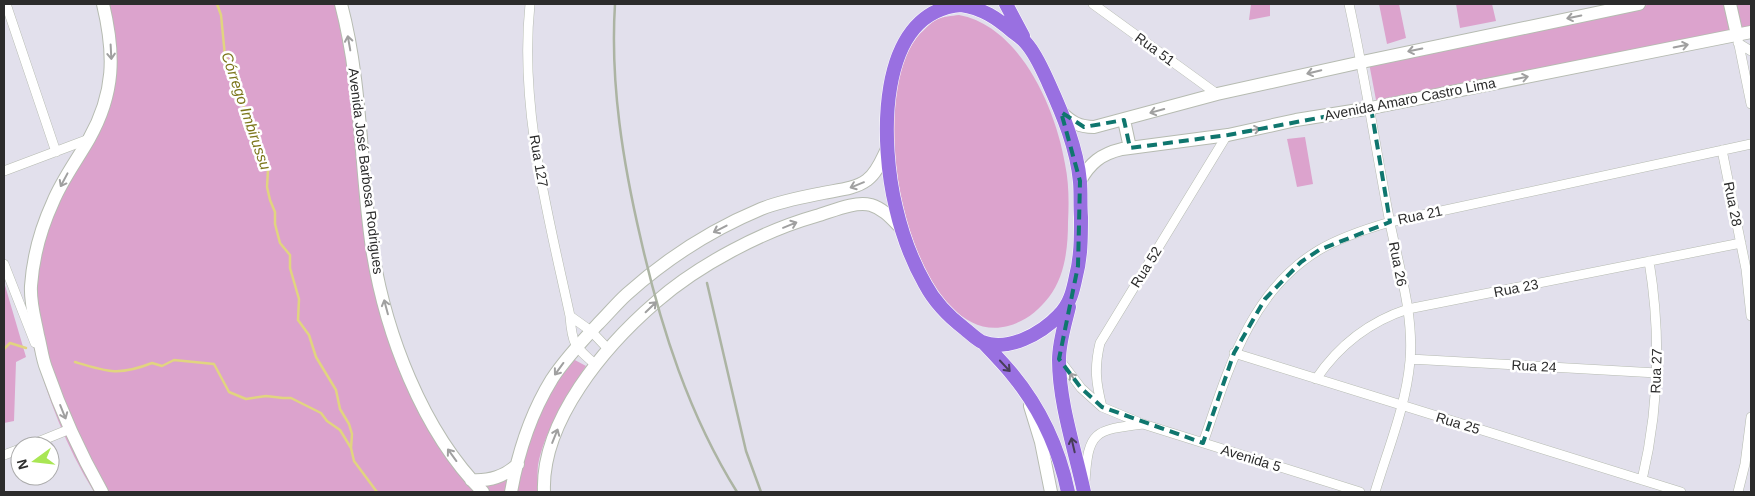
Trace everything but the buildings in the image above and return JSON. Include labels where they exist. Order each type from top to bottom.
[{"type":"main road","points":[[102,492],[83,458],[45,366],[32,307],[31,287],[40,240],[52,202],[89,138],[107,93],[111,73],[112,50],[103,4]]},
{"type":"main road","name":"Avenida José Barbosa Rodrigues","points":[[340,4],[352,59],[373,249],[384,302],[403,364],[415,391],[441,440],[471,480],[483,492]]},
{"type":"main road","points":[[931,4],[908,38],[893,72],[886,128],[887,149],[888,168],[901,228],[925,284],[936,301],[949,317],[983,342],[1012,373],[1025,392],[1056,448],[1068,492]]},
{"type":"main road","points":[[1006,4],[1045,76],[1061,112],[1076,159],[1080,181],[1081,238],[1078,266],[1063,329],[1059,358],[1061,385],[1085,492]]},
{"type":"main road","points":[[1061,112],[1074,124],[1094,127],[1218,94],[1639,4]]},
{"type":"main road","points":[[1730,4],[1738,39]]},
{"type":"main road","points":[[924,17],[950,6],[975,7],[991,14],[1026,43]]},
{"type":"main road","name":"Avenida Amaro Castro Lima","points":[[1080,181],[1087,169],[1100,157],[1110,152],[1227,135],[1296,120],[1371,108],[1738,39],[1751,32]]},
{"type":"main road","points":[[1124,120],[1130,148]]},
{"type":"main road","points":[[511,492],[525,437],[537,408],[552,380],[576,347],[626,294],[685,250],[715,231],[764,208],[798,198],[852,188],[865,182],[880,164],[887,149]]},
{"type":"main road","points":[[544,492],[546,459],[553,438],[573,399],[596,365],[609,350],[656,302],[688,278],[741,247],[794,224],[856,204],[871,205],[885,211],[901,228]]},
{"type":"main road","points":[[983,342],[1009,343],[1035,335],[1050,325],[1062,312],[1071,297]]},
{"type":"main road","points":[[1025,392],[1041,442],[1051,492]]},
{"type":"main road","points":[[471,480],[485,481],[498,478],[518,464]]},
{"type":"street","points":[[6,4],[56,152]]},
{"type":"street","name":"Rua 127","points":[[530,4],[527,52],[528,91],[535,143],[570,316],[573,340],[576,347]]},
{"type":"street","name":"Rua 51","points":[[1093,4],[1218,94]]},
{"type":"street","name":"Rua 26","points":[[1349,4],[1371,108],[1390,222],[1408,309],[1410,334],[1410,359],[1407,383],[1375,492]]},
{"type":"street","points":[[1738,39],[1751,51]]},
{"type":"street","points":[[1738,39],[1751,104]]},
{"type":"street","name":"Rua 52","points":[[1102,407],[1095,373],[1096,358],[1100,344],[1227,135]]},
{"type":"street","points":[[4,171],[89,138]]},
{"type":"street","name":"Rua 21","points":[[1203,443],[1234,353],[1249,324],[1265,300],[1301,262],[1319,250],[1342,238],[1390,222],[1751,144]]},
{"type":"street","name":"Rua 28","points":[[1722,150],[1746,269],[1751,316]]},
{"type":"street","name":"Rua 23","points":[[1316,379],[1340,348],[1356,334],[1391,314],[1408,309],[1741,243]]},
{"type":"street","name":"Rua 27","points":[[1642,480],[1648,455],[1657,373],[1657,319],[1649,261]]},
{"type":"street","points":[[4,264],[45,366]]},
{"type":"street","points":[[570,316],[591,331],[609,350]]},
{"type":"street","points":[[576,347],[596,365]]},
{"type":"street","name":"Rua 25","points":[[1234,353],[1681,492]]},
{"type":"street","name":"Avenida 5","points":[[1059,358],[1080,388],[1102,407],[1143,424],[1360,492]]},
{"type":"street","name":"Rua 24","points":[[1410,359],[1657,373]]},
{"type":"street","points":[[1738,492],[1745,464],[1751,417]]},
{"type":"street","name":"Avenida 5","points":[[1085,492],[1088,449],[1094,438],[1102,431],[1116,427],[1143,424]]},
{"type":"street","points":[[53,436],[70,429]]},
{"type":"highlighted area","points":[[1371,108],[1390,222],[1319,250],[1301,262],[1265,299],[1234,353],[1203,443],[1102,407],[1081,388],[1059,359],[1078,266],[1080,181],[1061,112],[1084,127],[1124,120],[1130,148],[1228,135]]},
{"type":"shaded area","points":[[105,4],[335,4],[346,57],[363,211],[400,365],[479,492],[94,492],[58,421],[33,345],[39,219],[64,169],[88,134],[107,92]]},
{"type":"shaded area","points":[[1251,4],[1270,4],[1270,16],[1249,20]]},
{"type":"shaded area","points":[[1379,4],[1399,4],[1406,38],[1387,44]]},
{"type":"shaded area","points":[[1456,4],[1492,4],[1496,21],[1460,28]]},
{"type":"shaded area","points":[[1652,4],[1751,4],[1751,30],[1376,100],[1369,63]]},
{"type":"shaded area","points":[[959,15],[981,22],[1000,35],[1017,52],[1032,73],[1053,119],[1066,171],[1069,200],[1067,242],[1059,280],[1049,297],[1036,311],[1008,326],[974,323],[944,299],[921,259],[904,210],[895,156],[895,105],[904,61],[924,30],[932,23],[948,16]]},
{"type":"shaded area","points":[[1305,137],[1313,184],[1297,187],[1287,139]]},
{"type":"shaded area","points":[[4,282],[26,357],[16,362],[14,421],[4,423]]},
{"type":"shaded area","points":[[573,359],[586,366],[564,401],[541,452],[538,465],[538,492],[487,492],[475,479],[486,477],[522,458],[539,415],[554,386]]},
{"type":"waterway","name":"Córrego Imbirussu","points":[[217,4],[221,15],[225,56],[235,73],[251,128],[265,158],[268,170],[267,187],[275,212],[275,224],[280,243],[290,255],[290,268],[299,299],[298,320],[309,335],[316,357],[336,390],[340,409],[349,424],[352,434],[351,448],[354,461],[377,492]]},
{"type":"waterway","points":[[4,349],[10,343],[26,348]]},
{"type":"waterway","points":[[75,362],[114,371],[131,370],[152,363],[162,366],[174,360],[214,364],[229,392],[246,399],[266,396],[291,398],[321,413],[327,421],[340,430],[351,448]]},
{"type":"railway","points":[[615,4],[614,63],[619,123],[629,182],[649,273],[668,338],[691,402],[720,463],[737,492]]},
{"type":"railway","points":[[707,283],[746,451],[761,492]]}]
